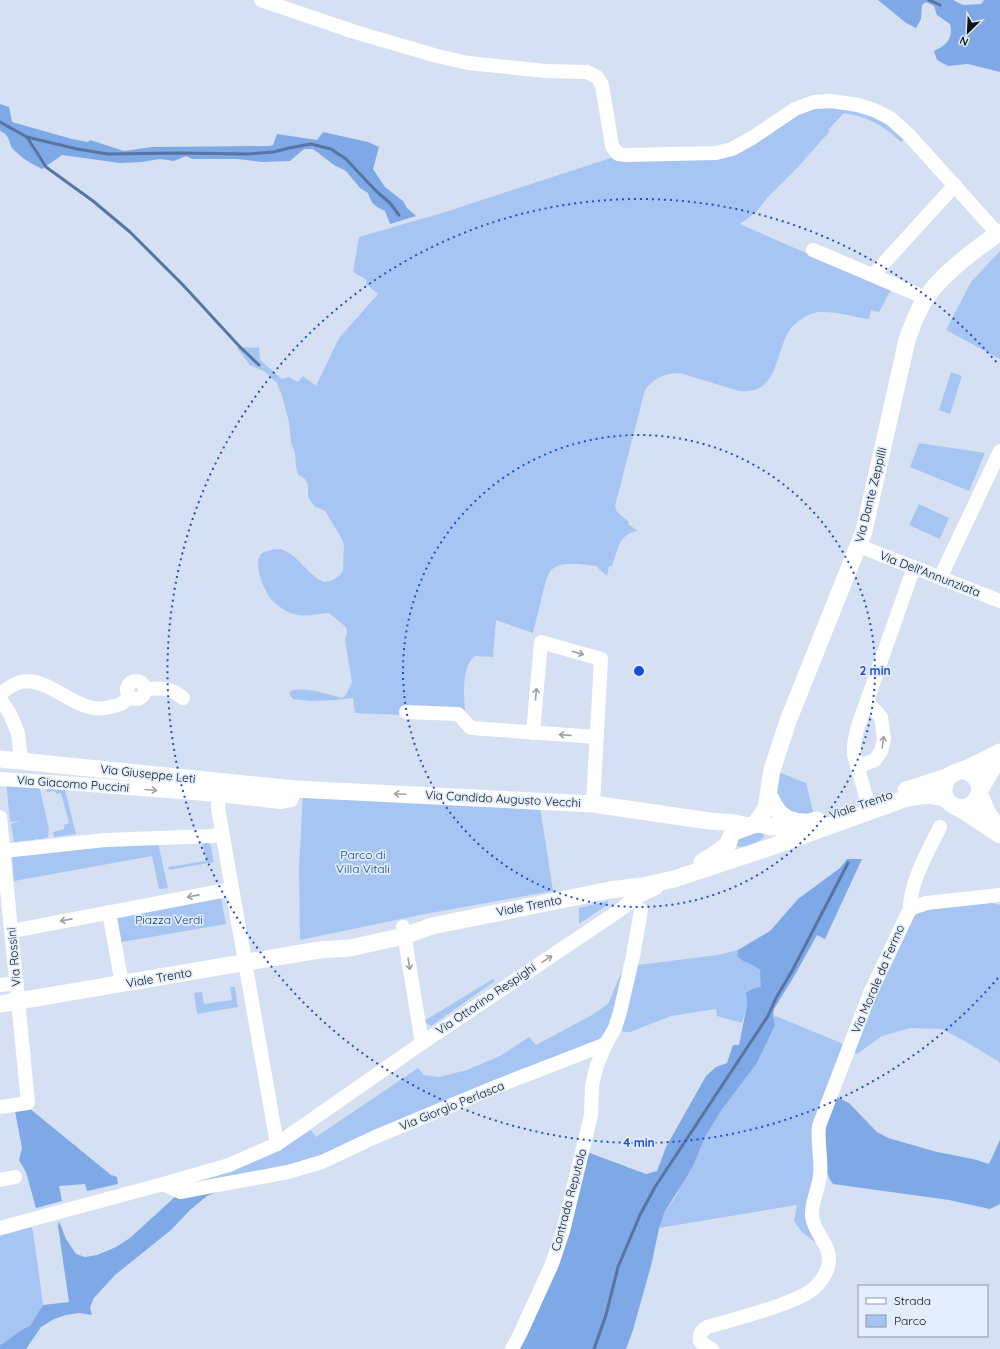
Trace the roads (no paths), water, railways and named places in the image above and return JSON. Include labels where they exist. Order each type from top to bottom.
[{"type":"main road","name":"Via Dante Zeppilli","points":[[758,826],[771,791],[776,757],[788,721],[864,531],[907,340],[915,320],[926,298],[937,284],[999,233]]},
{"type":"main road","name":"Viale Trento","points":[[0,1004],[319,950],[347,937],[404,932],[432,926],[633,899],[670,876],[701,863],[714,855],[728,842],[734,832],[758,826],[789,827],[810,822],[956,773],[1000,752]]},
{"type":"main road","points":[[952,803],[966,808],[972,806],[977,801],[980,792],[1000,756]]},
{"type":"main road","name":"Via Giuseppe Leti","points":[[0,759],[295,789]]},
{"type":"main road","points":[[1000,830],[988,814],[980,792],[979,782],[976,777],[971,773],[956,773],[944,786],[952,803],[1000,835]]},
{"type":"main road","name":"Via Candido Augusto Vecchi","points":[[295,789],[593,804],[709,821],[758,826]]},
{"type":"main road","points":[[771,791],[775,808],[786,817],[797,821],[810,822]]},
{"type":"main road","name":"Viale Trento","points":[[633,899],[642,886],[661,882],[768,848],[907,798],[928,795],[952,803]]},
{"type":"main road","points":[[709,821],[721,831],[733,854],[742,856]]},
{"type":"main road","points":[[709,821],[718,838],[718,846],[714,855]]},
{"type":"main road","points":[[758,826],[773,838],[768,848]]},
{"type":"street","points":[[261,0],[355,32],[468,63],[546,71],[587,72],[597,77],[602,86],[612,146],[618,154],[716,153],[732,149],[752,138],[795,109],[814,102],[842,102],[874,110],[890,118],[909,135],[999,233]]},
{"type":"street","points":[[873,275],[954,185]]},
{"type":"street","points":[[813,250],[926,298]]},
{"type":"street","points":[[940,578],[1000,451]]},
{"type":"street","name":"Via Dell'Annunziata","points":[[859,546],[1000,601]]},
{"type":"street","points":[[868,803],[854,755],[857,729],[914,567]]},
{"type":"street","points":[[533,733],[540,642],[601,659],[593,804]]},
{"type":"street","points":[[0,694],[10,686],[22,682],[32,681],[86,706],[101,709],[116,706],[125,702],[130,696],[128,688],[133,682],[141,682],[145,689],[168,689],[177,693],[183,698]]},
{"type":"street","points":[[0,699],[10,714],[18,733],[21,761]]},
{"type":"street","points":[[857,767],[875,760],[881,751],[884,739],[881,717],[867,701]]},
{"type":"street","points":[[406,712],[458,714],[471,728],[597,737]]},
{"type":"street","name":"Via Giacomo Puccini","points":[[0,779],[65,782],[219,795],[280,802],[291,800],[295,789]]},
{"type":"street","points":[[219,795],[218,808],[222,833],[277,1144]]},
{"type":"street","name":"Via Rossini","points":[[0,817],[28,1103],[0,1107]]},
{"type":"street","name":"Via Morale da Fermo","points":[[712,1349],[700,1341],[699,1335],[702,1330],[707,1327],[763,1312],[795,1300],[812,1290],[823,1279],[828,1269],[829,1260],[827,1246],[814,1224],[812,1216],[820,1174],[818,1138],[819,1126],[870,993],[910,909],[910,900],[921,864],[940,827]]},
{"type":"street","points":[[4,851],[105,840],[213,836],[222,833]]},
{"type":"street","name":"Via Ottorino Respighi","points":[[0,1228],[229,1165],[277,1144],[422,1043],[617,912],[633,899],[645,892],[675,882],[703,869]]},
{"type":"street","points":[[12,931],[232,889]]},
{"type":"street","points":[[910,909],[926,903],[1000,895]]},
{"type":"street","points":[[606,1044],[615,1028],[620,1012],[633,956],[633,899]]},
{"type":"street","points":[[109,912],[122,984]]},
{"type":"street","points":[[404,932],[422,1043]]},
{"type":"street","points":[[0,985],[17,983]]},
{"type":"street","name":"Via Giorgio Perlasca","points":[[164,1184],[180,1192],[288,1172],[322,1162],[382,1134],[498,1086],[606,1044]]},
{"type":"street","name":"Contrada Reputolo","points":[[512,1349],[552,1264],[563,1231],[591,1115],[592,1086],[597,1065],[606,1044]]},
{"type":"street","points":[[0,1180],[15,1177]]},
{"type":"waterway","points":[[929,0],[940,5]]},
{"type":"waterway","points":[[0,122],[27,137],[77,149],[108,154],[248,154],[273,152],[311,144],[331,149],[346,159],[376,191],[390,203],[399,215]]},
{"type":"waterway","points":[[27,137],[46,167],[93,201],[130,232],[259,365]]},
{"type":"waterway","points":[[594,1349],[606,1315],[618,1267],[640,1215],[655,1187],[768,1016],[776,998],[792,971],[848,863]]},
{"type":"park label","name":"Parco di Villa Vitali","points":[[363,862]]},
{"type":"park label","name":"Piazza Verdi","points":[[169,920]]}]
